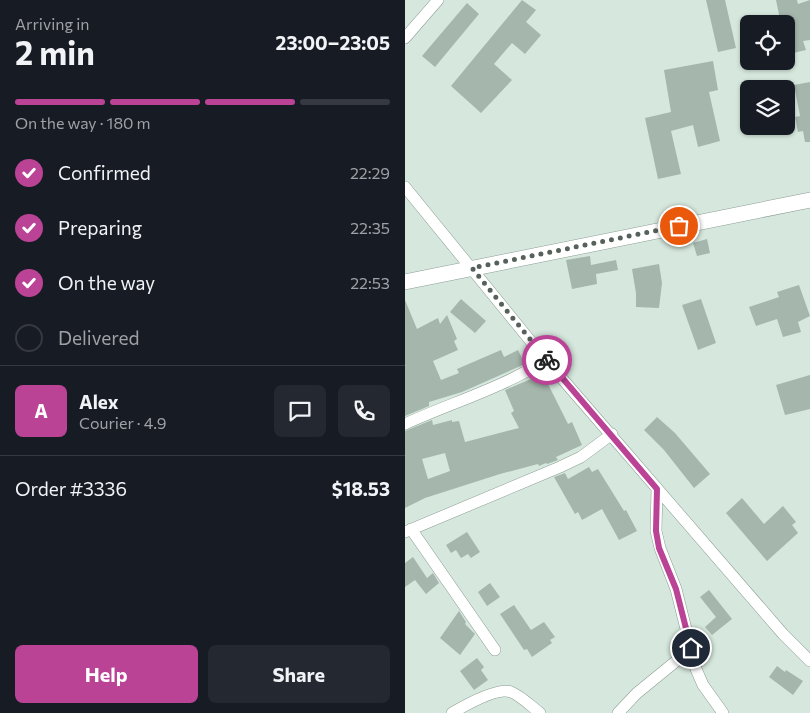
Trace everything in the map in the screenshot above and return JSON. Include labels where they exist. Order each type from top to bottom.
[{"type":"street","points":[[405,38],[438,0]]},
{"type":"street","points":[[405,187],[546,360],[612,434],[657,489],[783,634],[810,661]]},
{"type":"street","points":[[405,282],[810,200]]},
{"type":"street","points":[[405,424],[467,400],[527,372],[546,360]]},
{"type":"street","points":[[495,650],[408,530],[574,460],[612,434]]},
{"type":"street","points":[[657,489],[656,531],[659,548],[676,589],[691,648],[703,685],[723,713]]},
{"type":"street","points":[[618,713],[637,693],[691,648]]},
{"type":"street","points":[[451,713],[479,699],[504,691],[513,693],[540,713]]},
{"type":"building","points":[[522,0],[536,10],[526,22],[541,35],[525,54],[512,43],[494,64],[512,80],[481,113],[451,86]]},
{"type":"building","points":[[706,0],[725,0],[736,48],[718,52]]},
{"type":"building","points":[[776,0],[797,0],[798,4],[810,0],[810,40],[803,41],[806,50],[795,53],[795,15],[779,15]]},
{"type":"building","points":[[467,3],[479,14],[435,67],[422,56]]},
{"type":"building","points":[[713,61],[718,90],[709,92],[720,141],[698,147],[693,125],[671,131],[681,174],[658,179],[645,118],[671,112],[664,70]]},
{"type":"building","points":[[810,82],[810,142],[805,142],[803,131],[798,132],[795,117],[800,116],[795,85]]},
{"type":"building","points":[[707,239],[710,253],[697,256],[693,243]]},
{"type":"building","points":[[590,256],[591,265],[616,260],[618,270],[596,274],[597,284],[572,289],[566,260]]},
{"type":"building","points":[[659,264],[662,283],[659,308],[636,307],[632,269]]},
{"type":"building","points":[[799,285],[810,316],[798,322],[801,332],[783,337],[777,319],[756,326],[749,307],[779,297],[777,292]]},
{"type":"building","points":[[461,299],[486,321],[475,333],[450,312]]},
{"type":"building","points":[[701,299],[716,343],[698,350],[682,305]]},
{"type":"building","points":[[405,300],[417,329],[438,318],[440,324],[447,315],[457,339],[454,341],[458,350],[433,361],[441,380],[459,373],[457,369],[501,350],[504,357],[518,350],[525,364],[462,392],[429,402],[429,406],[405,416]]},
{"type":"building","points":[[543,374],[568,424],[572,422],[582,445],[556,457],[558,460],[547,464],[539,466],[538,464],[500,474],[425,498],[405,508],[405,431],[432,420],[433,425],[452,420],[452,422],[459,421],[465,442],[519,428],[511,413],[514,411],[505,390]],"holes":[[[445,453],[450,471],[428,479],[422,459]]]},
{"type":"building","points":[[810,375],[810,409],[785,415],[776,385]]},
{"type":"building","points":[[657,417],[675,433],[710,474],[694,488],[664,450],[644,430]]},
{"type":"building","points":[[589,467],[592,472],[598,469],[624,511],[626,510],[637,531],[619,540],[602,509],[582,520],[578,512],[575,514],[554,477],[565,473],[568,479]]},
{"type":"building","points":[[742,498],[764,524],[783,506],[796,522],[792,525],[798,533],[767,561],[726,513]]},
{"type":"building","points":[[467,532],[480,552],[471,558],[468,554],[461,558],[456,550],[451,553],[446,545]]},
{"type":"building","points":[[413,557],[427,578],[433,573],[439,583],[426,594],[415,580],[405,587],[405,563]]},
{"type":"building","points":[[490,583],[500,597],[487,606],[478,592]]},
{"type":"building","points":[[709,590],[732,619],[712,635],[705,627],[716,617],[700,597]]},
{"type":"building","points":[[514,605],[531,630],[544,622],[555,637],[550,640],[552,643],[532,657],[527,649],[524,650],[500,614]]},
{"type":"building","points":[[459,611],[466,622],[465,624],[475,634],[460,655],[440,638]]},
{"type":"building","points":[[477,658],[484,667],[481,670],[488,680],[474,690],[460,671]]},
{"type":"building","points":[[777,666],[803,681],[793,695],[769,677]]},
{"type":"way so far","points":[[547,360],[472,268],[679,226]]},
{"type":"route","points":[[547,360],[657,489],[656,531],[659,548],[671,573],[691,648]]}]
